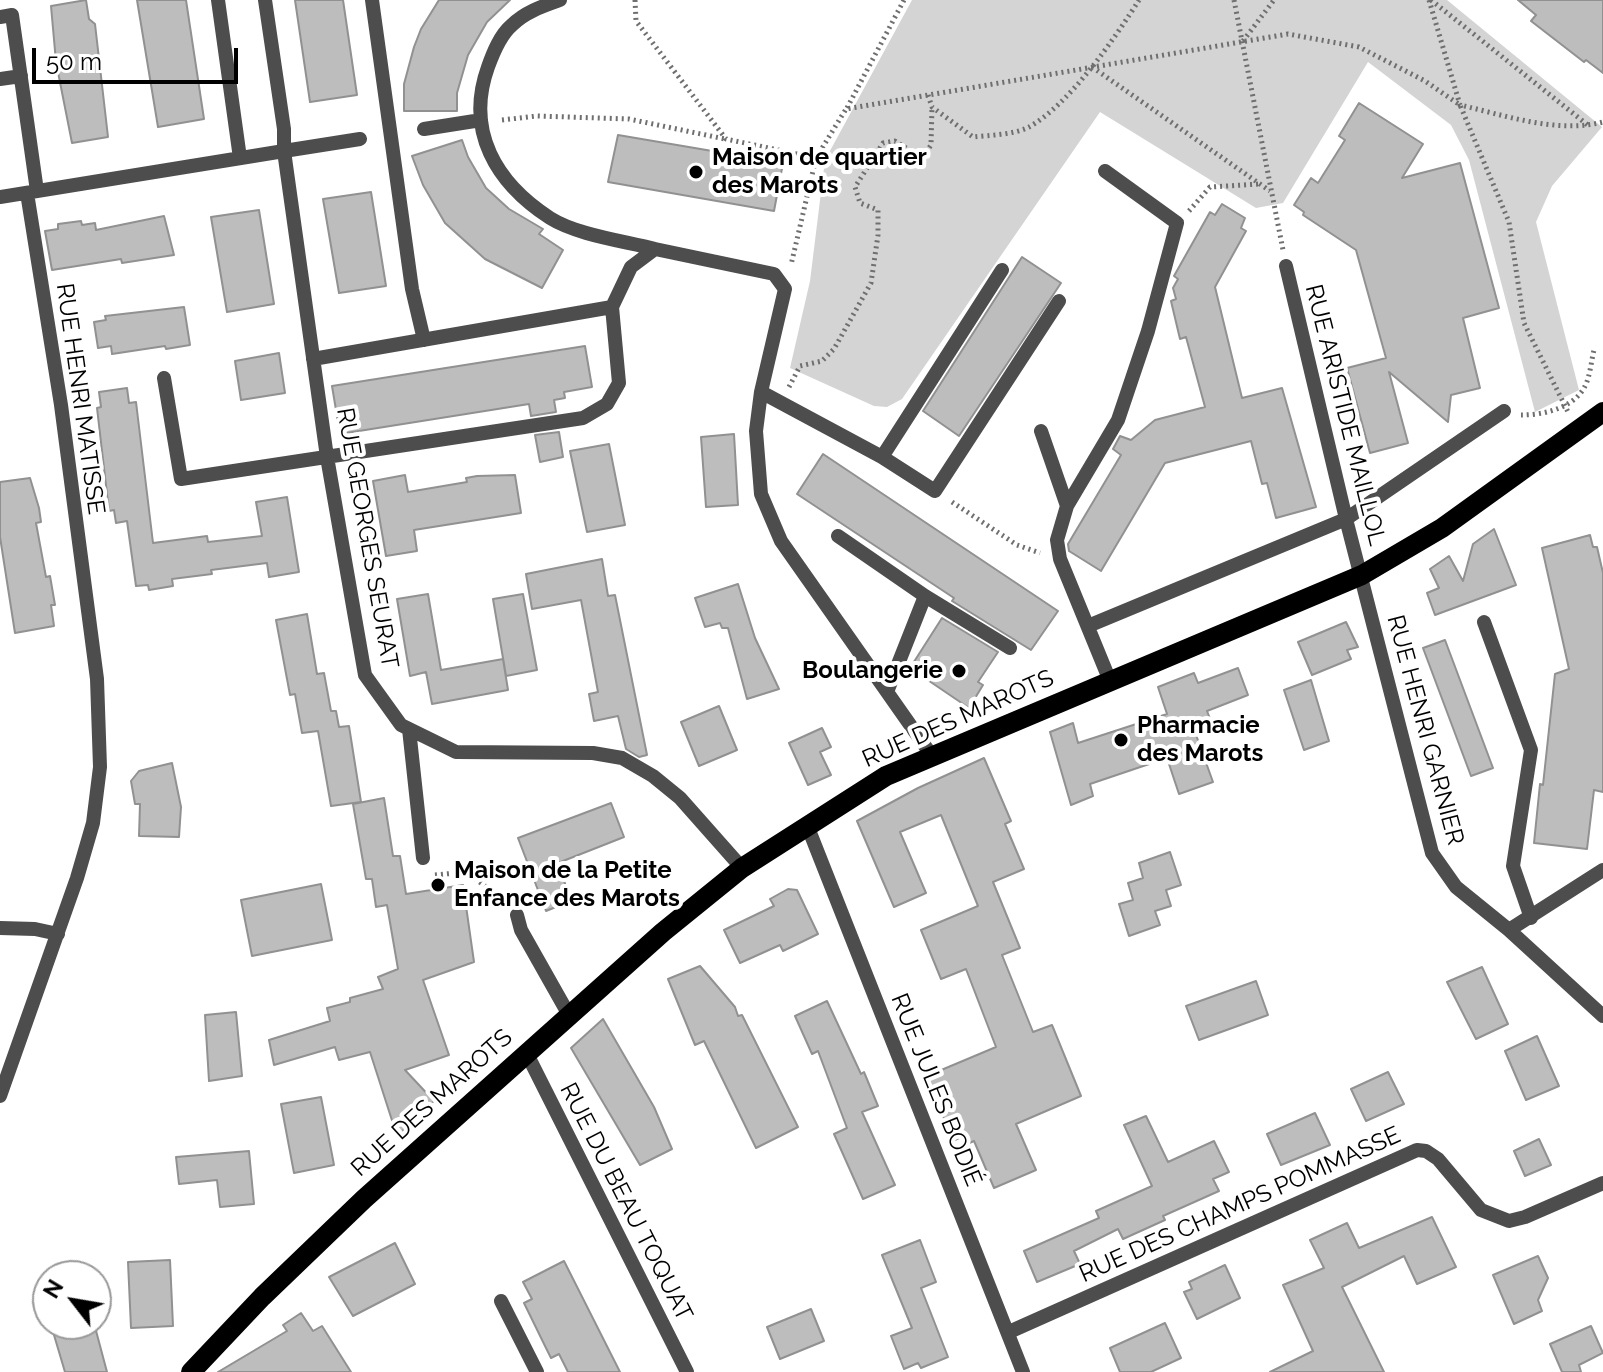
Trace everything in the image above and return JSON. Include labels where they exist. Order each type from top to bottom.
[{"type":"main road","name":"RUE DES MAROTS","points":[[191,1372],[262,1297],[364,1199],[663,932],[742,868],[886,776],[1362,575],[1442,528],[1603,412]]},
{"type":"street","points":[[218,0],[240,158]]},
{"type":"street","name":"RUE GEORGES SEURAT","points":[[265,0],[327,457],[365,675],[401,725],[456,752],[593,753],[622,758],[653,776],[680,798],[742,868]]},
{"type":"street","points":[[372,0],[412,289],[424,340]]},
{"type":"street","points":[[560,0],[535,9],[510,26],[496,47],[481,89],[485,144],[494,165],[529,202],[552,220],[655,249],[774,274],[785,289],[761,392],[756,431],[761,494],[781,541],[932,756]]},
{"type":"street","points":[[0,17],[12,15],[32,192]]},
{"type":"street","points":[[0,79],[21,76]]},
{"type":"street","points":[[424,129],[481,120]]},
{"type":"street","points":[[0,197],[360,139]]},
{"type":"street","points":[[1105,171],[1177,223],[1148,331],[1118,420],[1067,506],[1057,540],[1060,559],[1110,681]]},
{"type":"street","name":"RUE HENRI MATISSE","points":[[0,1096],[58,934],[93,823],[100,767],[97,679],[32,192]]},
{"type":"street","points":[[164,378],[181,479],[583,418],[607,404],[619,383],[612,307],[631,267],[655,249]]},
{"type":"street","name":"RUE ARISTIDE MAILLOL","points":[[1286,266],[1362,575]]},
{"type":"street","points":[[882,457],[1002,270]]},
{"type":"street","points":[[761,392],[882,457],[935,491],[1059,301]]},
{"type":"street","points":[[312,352],[424,340],[612,307]]},
{"type":"street","points":[[1088,626],[1346,519],[1504,411]]},
{"type":"street","points":[[1041,431],[1067,506]]},
{"type":"street","points":[[838,536],[925,596],[1010,648]]},
{"type":"street","name":"RUE HENRI GARNIER","points":[[1362,575],[1432,853],[1456,887],[1509,930],[1603,1016]]},
{"type":"street","points":[[887,692],[925,596]]},
{"type":"street","points":[[1484,622],[1531,750],[1513,866],[1531,918]]},
{"type":"street","points":[[409,729],[423,858]]},
{"type":"street","name":"RUE JULES BODIÉ","points":[[807,825],[1009,1332],[1017,1370]]},
{"type":"street","points":[[1509,930],[1603,870]]},
{"type":"street","points":[[517,915],[521,930],[569,1015]]},
{"type":"street","points":[[0,928],[35,929],[58,934]]},
{"type":"street","name":"RUE DU BEAU TOQUAT","points":[[526,1052],[687,1372]]},
{"type":"street","name":"RUE DES CHAMPS POMMASSE","points":[[1009,1332],[1417,1150],[1426,1151],[1438,1159],[1481,1210],[1509,1221],[1603,1183]]},
{"type":"street","points":[[501,1301],[537,1372]]},
{"type":"path","points":[[635,0],[636,21],[726,139]]},
{"type":"path","points":[[785,289],[816,158],[904,0]]},
{"type":"path","points":[[932,107],[973,137],[1028,128],[1092,67],[1139,0]]},
{"type":"path","points":[[1234,0],[1286,266]]},
{"type":"path","points":[[1242,41],[1274,0]]},
{"type":"path","points":[[1430,0],[1460,105],[1509,222],[1524,323],[1569,414]]},
{"type":"path","points":[[1430,0],[1589,126]]},
{"type":"path","points":[[846,109],[1288,34],[1359,47],[1425,81],[1460,105],[1534,122],[1589,126],[1603,122]]},
{"type":"path","points":[[1092,67],[1271,191]]},
{"type":"path","points":[[781,402],[800,366],[822,361],[834,349],[871,283],[878,210],[860,203],[855,187],[883,143],[895,141],[914,153],[925,154],[931,145],[932,107],[928,95]]},
{"type":"path","points":[[481,120],[564,116],[629,119],[816,158]]},
{"type":"path","points":[[1177,223],[1210,187],[1261,184]]},
{"type":"path","points":[[1504,411],[1519,415],[1543,415],[1564,405],[1584,389],[1594,350]]},
{"type":"path","points":[[935,491],[1017,545],[1060,559]]},
{"type":"path","points":[[423,858],[421,877],[466,872],[505,901],[517,915]]},
{"type":"shaded area","points":[[912,0],[1447,0],[1602,127],[1552,186],[1536,222],[1579,390],[1535,412],[1469,160],[1451,125],[1368,62],[1283,203],[1256,208],[1100,112],[902,399],[887,407],[874,406],[790,368],[810,281],[825,160]]},
{"type":"building","points":[[86,0],[89,19],[95,24],[108,137],[72,143],[56,62],[51,6]]},
{"type":"building","points":[[137,0],[186,0],[204,119],[158,127]]},
{"type":"building","points":[[295,0],[343,0],[357,95],[310,102]]},
{"type":"building","points":[[439,0],[510,0],[487,22],[468,55],[457,93],[457,111],[404,111],[404,84],[414,47]]},
{"type":"building","points":[[1518,0],[1603,0],[1603,73],[1531,21],[1536,15]]},
{"type":"building","points":[[1359,103],[1423,144],[1402,178],[1460,163],[1499,308],[1463,318],[1480,388],[1451,395],[1448,422],[1389,372],[1408,443],[1370,453],[1347,368],[1386,358],[1356,250],[1303,215],[1304,212],[1294,205],[1311,178],[1318,183],[1345,140],[1339,136]]},
{"type":"building","name":"Maison de quartier des Marots","points":[[618,135],[783,163],[774,211],[608,182]]},
{"type":"building","points":[[462,140],[486,188],[509,209],[543,229],[539,234],[563,250],[542,288],[485,259],[445,223],[423,185],[412,156]]},
{"type":"building","points":[[371,192],[386,286],[339,293],[323,199]]},
{"type":"building","points":[[1222,204],[1245,218],[1241,228],[1246,231],[1215,287],[1242,398],[1282,388],[1316,507],[1276,518],[1267,483],[1262,484],[1251,441],[1165,463],[1101,571],[1069,551],[1068,544],[1121,455],[1113,449],[1120,436],[1131,440],[1155,420],[1205,407],[1186,337],[1180,339],[1171,301],[1176,299],[1173,288],[1178,279],[1174,276],[1210,212],[1215,215]]},
{"type":"building","points":[[259,210],[274,304],[227,312],[211,217]]},
{"type":"building","points":[[164,216],[174,255],[122,263],[121,259],[52,270],[45,231],[58,229],[58,224],[95,223],[96,230]]},
{"type":"building","points":[[1022,257],[1061,283],[959,436],[923,411]]},
{"type":"building","points":[[184,307],[190,345],[112,354],[111,346],[98,348],[94,322],[106,320],[105,316]]},
{"type":"building","points":[[585,346],[592,387],[564,392],[565,398],[554,400],[556,412],[531,416],[529,404],[340,434],[332,386]]},
{"type":"building","points":[[279,353],[285,393],[241,400],[235,361]]},
{"type":"building","points":[[127,388],[129,403],[136,402],[153,543],[207,536],[208,542],[262,536],[256,502],[287,497],[299,572],[269,577],[267,563],[172,579],[173,586],[149,590],[148,585],[136,586],[127,521],[116,523],[114,510],[109,511],[97,408],[101,407],[99,392]]},
{"type":"building","points":[[559,432],[563,457],[540,462],[535,435]]},
{"type":"building","points":[[734,434],[738,505],[706,507],[701,437]]},
{"type":"building","points":[[609,444],[625,525],[587,532],[570,451]]},
{"type":"building","points":[[823,454],[1058,611],[1031,650],[952,601],[954,598],[797,494]]},
{"type":"building","points":[[405,475],[408,492],[467,482],[466,478],[477,476],[515,475],[521,513],[414,530],[417,551],[386,556],[373,481]]},
{"type":"building","points":[[30,478],[39,508],[41,522],[36,523],[46,577],[50,576],[55,605],[51,605],[54,626],[15,633],[0,537],[0,482]]},
{"type":"building","points":[[1494,529],[1516,585],[1435,615],[1427,593],[1439,588],[1430,569],[1449,556],[1463,581],[1473,544]]},
{"type":"building","points":[[1590,535],[1593,547],[1597,547],[1603,573],[1603,792],[1594,790],[1587,849],[1534,843],[1555,674],[1569,669],[1542,548]]},
{"type":"building","points":[[602,559],[608,596],[615,595],[647,755],[639,757],[626,749],[618,716],[594,721],[589,694],[598,692],[581,600],[532,609],[526,574]]},
{"type":"building","points":[[738,584],[755,638],[779,689],[747,699],[728,628],[722,628],[720,623],[705,627],[695,598]]},
{"type":"building","points":[[428,594],[441,670],[503,659],[508,690],[432,704],[426,672],[410,676],[397,599]]},
{"type":"building","points":[[523,594],[537,670],[506,676],[493,599]]},
{"type":"building","points":[[307,614],[317,674],[324,673],[331,711],[336,711],[339,727],[349,726],[361,802],[331,806],[318,731],[302,733],[295,694],[290,695],[276,620]]},
{"type":"building","points":[[942,618],[998,652],[978,682],[983,685],[969,708],[910,668]]},
{"type":"building","points":[[1346,622],[1358,647],[1347,650],[1351,659],[1312,675],[1298,642]]},
{"type":"building","points":[[1445,640],[1493,768],[1471,776],[1423,648]]},
{"type":"building","points":[[1238,668],[1248,695],[1207,711],[1213,726],[1195,732],[1213,782],[1179,794],[1167,758],[1090,784],[1093,796],[1071,805],[1050,732],[1073,723],[1078,743],[1167,714],[1158,687],[1194,673],[1198,683]]},
{"type":"building","points":[[1311,680],[1329,741],[1304,750],[1284,690]]},
{"type":"building","points":[[719,706],[737,750],[699,766],[681,722]]},
{"type":"building","points":[[822,728],[831,747],[820,752],[831,775],[808,785],[789,743]]},
{"type":"building","points":[[984,758],[1011,821],[1005,824],[1024,869],[993,882],[1020,948],[1002,955],[1033,1032],[1052,1025],[1081,1096],[1016,1124],[1036,1170],[994,1188],[974,1141],[965,1145],[961,1137],[953,1141],[927,1076],[996,1047],[966,969],[941,979],[921,930],[978,906],[941,815],[900,832],[926,893],[894,907],[857,821],[918,788]]},
{"type":"building","points":[[172,763],[181,807],[179,837],[139,836],[140,804],[135,804],[131,781],[139,771]]},
{"type":"building","points":[[384,798],[393,856],[400,856],[406,894],[463,885],[474,962],[423,980],[449,1055],[405,1070],[434,1101],[397,1136],[370,1052],[339,1060],[335,1047],[274,1065],[269,1040],[330,1021],[327,1008],[383,989],[378,977],[398,969],[387,905],[376,907],[372,879],[366,879],[353,804]]},
{"type":"building","points":[[611,803],[624,837],[558,863],[571,901],[546,911],[518,838]]},
{"type":"building","points":[[1170,852],[1181,885],[1166,890],[1171,906],[1155,911],[1160,925],[1129,936],[1119,904],[1133,900],[1128,883],[1143,878],[1139,863]]},
{"type":"building","points":[[321,884],[332,940],[252,956],[241,900]]},
{"type":"building","points":[[788,889],[797,890],[818,934],[783,951],[780,945],[740,963],[724,930],[774,906],[770,899]]},
{"type":"building","points":[[700,966],[735,1007],[738,1016],[742,1015],[798,1127],[756,1148],[704,1041],[695,1045],[668,979]]},
{"type":"building","points":[[1482,967],[1508,1024],[1476,1039],[1447,982]]},
{"type":"building","points":[[1256,981],[1268,1015],[1199,1040],[1186,1006]]},
{"type":"building","points":[[827,1001],[878,1106],[862,1112],[895,1185],[863,1199],[834,1134],[847,1128],[818,1051],[812,1054],[795,1016]]},
{"type":"building","points":[[236,1012],[242,1076],[209,1081],[205,1015]]},
{"type":"building","points":[[603,1019],[654,1107],[672,1149],[640,1165],[571,1048]]},
{"type":"building","points":[[1537,1036],[1559,1086],[1526,1100],[1505,1051]]},
{"type":"building","points":[[1388,1072],[1404,1104],[1366,1121],[1351,1089]]},
{"type":"building","points":[[321,1097],[334,1165],[294,1173],[281,1104]]},
{"type":"building","points":[[1315,1113],[1330,1145],[1281,1165],[1267,1134]]},
{"type":"building","points":[[1146,1116],[1168,1162],[1214,1141],[1229,1172],[1213,1179],[1219,1191],[1163,1216],[1165,1220],[1123,1239],[1118,1229],[1074,1251],[1080,1264],[1037,1282],[1024,1251],[1099,1218],[1096,1211],[1152,1186],[1124,1125]]},
{"type":"building","points":[[1539,1139],[1551,1165],[1525,1176],[1514,1151]]},
{"type":"building","points":[[249,1151],[254,1204],[220,1207],[217,1180],[179,1184],[176,1157]]},
{"type":"building","points":[[1432,1217],[1456,1267],[1417,1284],[1404,1256],[1342,1287],[1384,1372],[1270,1372],[1313,1351],[1283,1285],[1324,1268],[1310,1240],[1347,1223],[1359,1248]]},
{"type":"building","points":[[920,1240],[936,1282],[921,1288],[948,1357],[921,1368],[918,1363],[904,1369],[891,1336],[912,1328],[882,1255]]},
{"type":"building","points":[[395,1243],[415,1284],[353,1316],[329,1277]]},
{"type":"building","points":[[1538,1256],[1548,1278],[1538,1300],[1542,1311],[1514,1324],[1493,1275]]},
{"type":"building","points":[[170,1260],[173,1326],[131,1328],[128,1262]]},
{"type":"building","points":[[564,1261],[620,1372],[568,1372],[559,1354],[551,1358],[524,1303],[532,1299],[523,1282]]},
{"type":"building","points":[[1225,1265],[1240,1298],[1197,1319],[1184,1292],[1192,1289],[1189,1282]]},
{"type":"building","points":[[811,1309],[824,1341],[780,1359],[767,1327]]},
{"type":"building","points":[[301,1313],[313,1331],[322,1326],[351,1372],[218,1372],[287,1331],[283,1325]]},
{"type":"building","points":[[1165,1323],[1181,1358],[1151,1372],[1120,1372],[1110,1348]]},
{"type":"building","points":[[1591,1326],[1603,1353],[1579,1365],[1581,1372],[1562,1372],[1550,1344]]},
{"type":"building","points":[[55,1340],[98,1340],[107,1372],[65,1372]]},
{"type":"place","name":"Maison de quartier des Marots","points":[[696,172]]},
{"type":"place","name":"Boulangerie","points":[[959,671]]},
{"type":"place","name":"Pharmacie des Marots","points":[[1121,740]]},
{"type":"place","name":"Maison de la Petite Enfance des Marots","points":[[438,885]]}]
